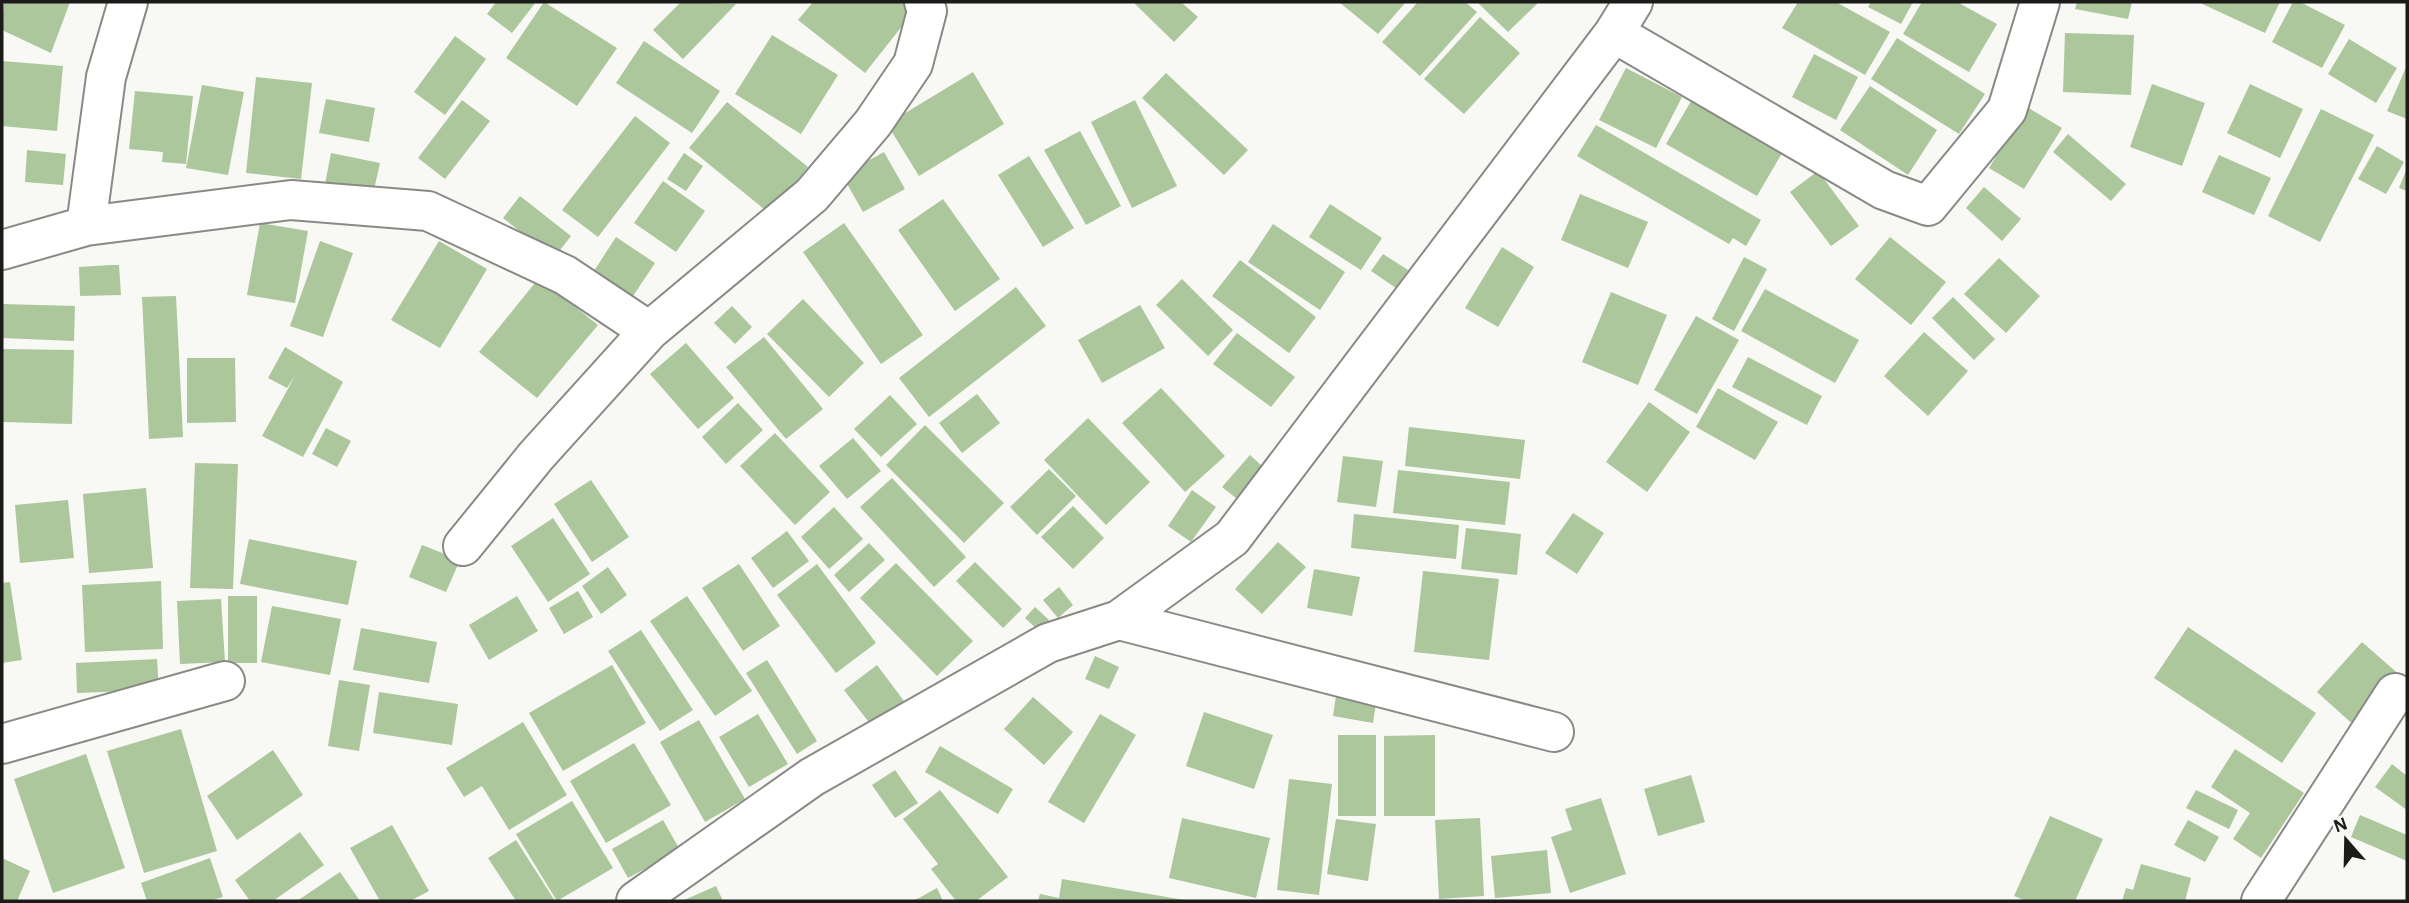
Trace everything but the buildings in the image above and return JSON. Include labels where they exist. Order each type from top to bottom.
[{"type":"street","points":[[86,226],[106,77],[128,2]]},
{"type":"street","points":[[463,546],[536,456],[649,331],[812,195],[847,154],[913,64],[928,11],[924,2]]},
{"type":"street","points":[[636,901],[812,777],[1048,643],[1119,620],[1232,538],[1623,17],[1884,190],[1927,206],[2007,110],[2040,2]]},
{"type":"street","points":[[2,250],[86,226],[291,200],[428,211],[565,275],[649,331]]},
{"type":"street","points":[[1119,620],[1554,732]]},
{"type":"street","points":[[2,744],[225,681]]},
{"type":"street","points":[[2262,901],[2395,693]]}]
